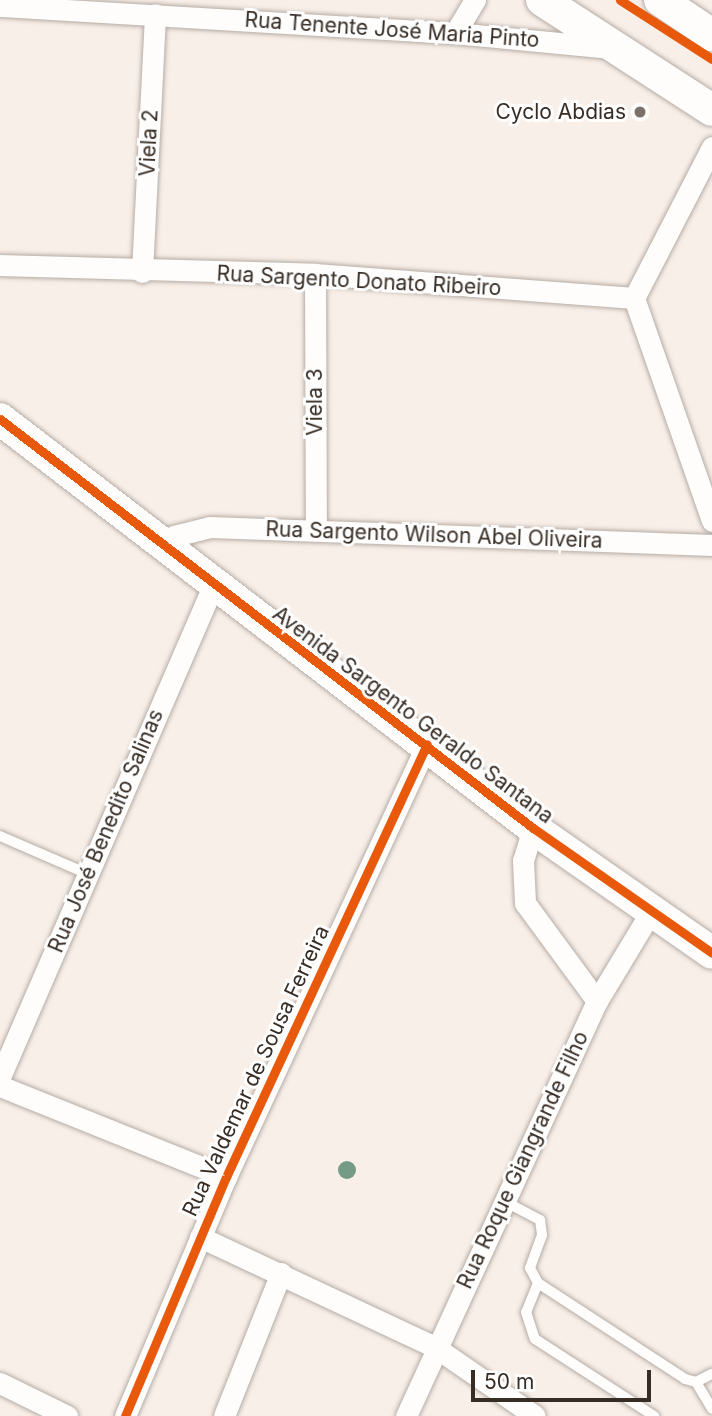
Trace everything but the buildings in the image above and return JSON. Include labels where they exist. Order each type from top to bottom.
[{"type":"street","points":[[455,33],[475,0]]},
{"type":"street","points":[[542,0],[712,110]]},
{"type":"street","points":[[660,0],[712,35]]},
{"type":"street","name":"Rua Tenente José Maria Pinto","points":[[0,6],[162,9],[617,48]]},
{"type":"street","name":"Viela 2","points":[[142,272],[162,9]]},
{"type":"street","points":[[712,147],[634,298],[712,521]]},
{"type":"street","name":"Rua Sargento Donato Ribeiro","points":[[0,265],[142,272],[315,274],[634,298]]},
{"type":"street","name":"Viela 3","points":[[315,274],[316,530]]},
{"type":"street","name":"Avenida Sargento Geraldo Santana","points":[[0,419],[212,586],[427,744],[533,828],[712,953]]},
{"type":"street","name":"Rua Sargento Wilson Abel Oliveira","points":[[162,547],[174,536],[210,527],[712,545]]},
{"type":"street","name":"Rua José Benedito Salinas","points":[[0,1077],[212,586]]},
{"type":"street","name":"Rua Valdemar de Sousa Ferreira","points":[[125,1416],[226,1177],[427,744]]},
{"type":"street","points":[[533,828],[523,860],[525,904],[597,1002]]},
{"type":"street","name":"Rua Roque Giangrande Filho","points":[[406,1416],[435,1347],[597,1002],[652,910]]},
{"type":"street","points":[[0,1086],[226,1177]]},
{"type":"street","points":[[200,1237],[435,1347],[535,1416]]},
{"type":"street","points":[[224,1416],[281,1273]]},
{"type":"street","points":[[0,1383],[67,1416]]},
{"type":"lane","points":[[0,836],[88,874]]},
{"type":"lane","points":[[504,1201],[540,1220],[542,1235],[530,1268],[538,1283],[685,1379],[696,1382],[712,1374]]},
{"type":"lane","points":[[538,1283],[526,1312],[536,1339],[654,1416]]},
{"type":"lane","points":[[696,1382],[712,1409]]},
{"type":"cycle path","points":[[620,0],[712,59]]},
{"type":"cycle path","points":[[0,419],[533,828],[712,953]]},
{"type":"cycle path","points":[[125,1416],[226,1177],[427,744]]},
{"type":"place","name":"Cyclo Abdias","points":[[640,112]]}]
